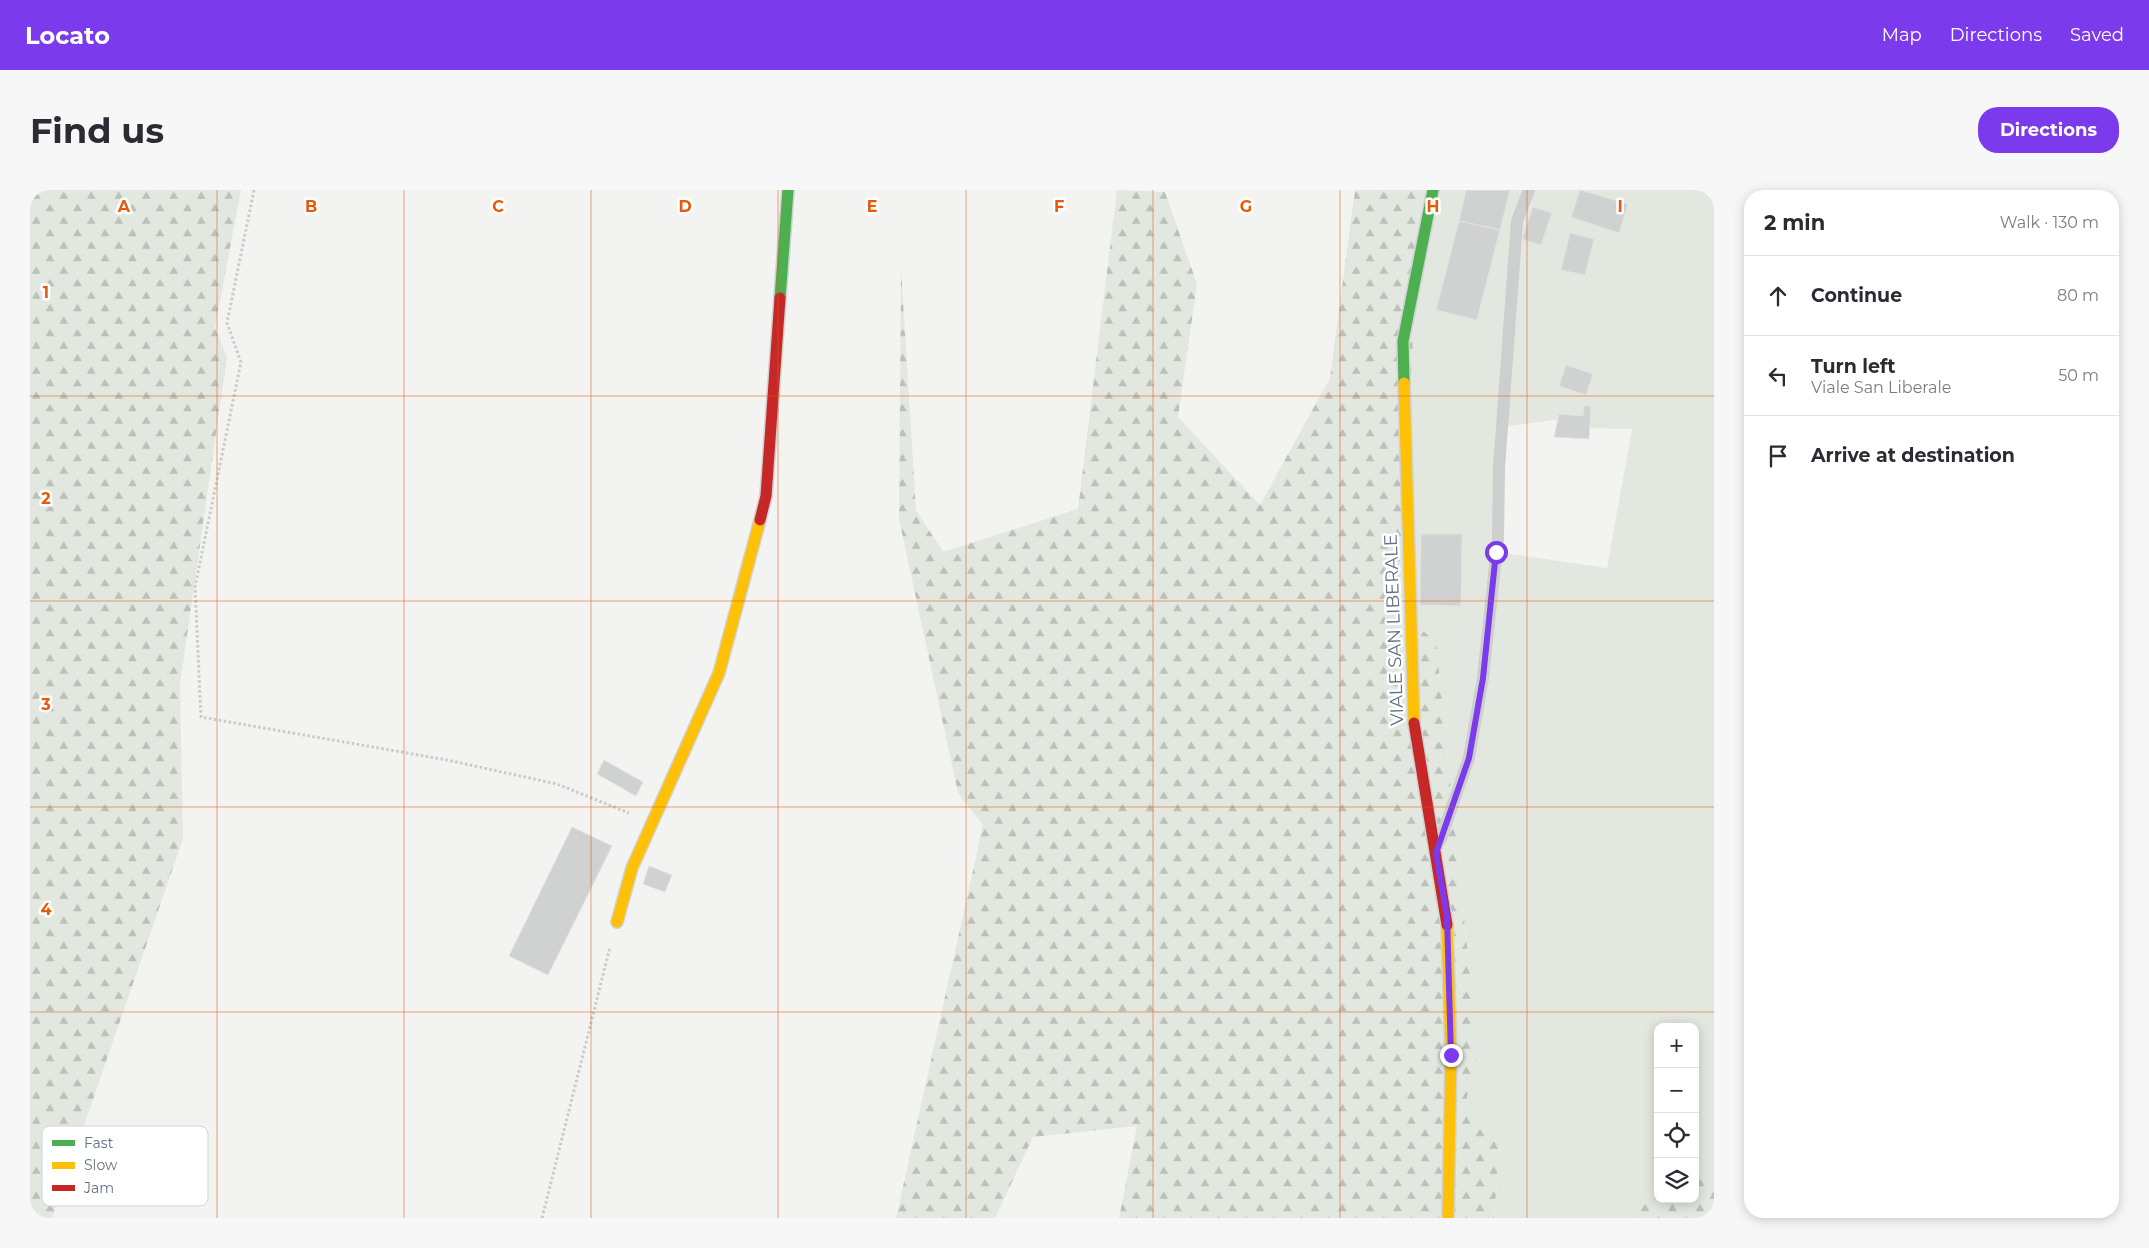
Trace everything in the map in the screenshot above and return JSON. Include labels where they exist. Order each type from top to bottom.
[{"type":"street","points":[[617,922],[632,868],[719,673],[766,496],[788,190]]},
{"type":"street","name":"VIALE SAN LIBERALE","points":[[1433,190],[1403,341],[1412,710],[1447,917],[1451,1046],[1448,1218]]},
{"type":"lane","points":[[1436,853],[1469,758],[1483,678],[1498,538],[1499,468],[1515,239],[1517,221],[1529,190]]},
{"type":"path","points":[[254,190],[227,323],[241,362],[195,587],[201,717],[448,760],[557,784],[652,822]]},
{"type":"path","points":[[542,1218],[617,922]]},
{"type":"green space","points":[[30,190],[241,190],[215,328],[227,357],[180,684],[183,839],[84,1126],[42,1126],[42,1206],[56,1206],[52,1218],[30,1218]]},
{"type":"green space","points":[[1117,190],[1165,192],[1197,284],[1178,417],[1260,505],[1330,378],[1355,190],[1422,190],[1397,609],[1436,642],[1478,1055],[1466,1101],[1500,1145],[1494,1218],[1119,1218],[1137,1126],[1033,1137],[995,1218],[896,1218],[983,825],[958,793],[899,519],[901,268],[916,510],[943,552],[1078,509]]},
{"type":"green space","points":[[1407,190],[1714,190],[1714,1184],[1699,1177],[1699,1023],[1654,1023],[1654,1189],[1633,1218],[1494,1218],[1500,1145],[1466,1101],[1478,1055],[1436,642],[1397,609]],"holes":[[[1584,406],[1591,407],[1590,428],[1632,429],[1607,568],[1496,552],[1502,427],[1583,416]]]},
{"type":"green space","points":[[1699,1177],[1714,1184],[1714,1218],[1633,1218],[1654,1189],[1654,1203],[1699,1203]]},
{"type":"building","points":[[1466,190],[1510,190],[1500,230],[1459,221]]},
{"type":"building","points":[[1580,190],[1628,204],[1619,233],[1571,217]]},
{"type":"building","points":[[1533,207],[1552,213],[1541,245],[1522,239]]},
{"type":"building","points":[[1459,221],[1500,230],[1477,320],[1436,310]]},
{"type":"building","points":[[1570,233],[1594,239],[1585,275],[1561,270]]},
{"type":"building","points":[[1566,365],[1593,374],[1586,395],[1559,386]]},
{"type":"building","points":[[1584,406],[1591,406],[1589,439],[1554,437],[1559,414],[1583,416]]},
{"type":"building","points":[[1421,534],[1462,534],[1461,606],[1420,605]]},
{"type":"building","points":[[604,760],[643,782],[636,796],[597,774]]},
{"type":"building","points":[[572,827],[612,846],[548,975],[509,956]]},
{"type":"building","points":[[649,866],[672,875],[665,892],[643,884]]},
{"type":"traffic: fast","points":[[780,298],[788,190]]},
{"type":"traffic: fast","points":[[1404,383],[1403,341],[1433,190]]},
{"type":"traffic: slow","points":[[1404,383],[1414,723]]},
{"type":"traffic: slow","points":[[617,922],[632,868],[719,673],[760,520]]},
{"type":"traffic: slow","points":[[1447,925],[1451,1055],[1448,1218]]},
{"type":"traffic: jam","points":[[760,520],[766,496],[780,298]]},
{"type":"traffic: jam","points":[[1414,723],[1447,925]]},
{"type":"route","points":[[1451,1055],[1447,917],[1436,853],[1469,758],[1483,678],[1496,552]]}]
